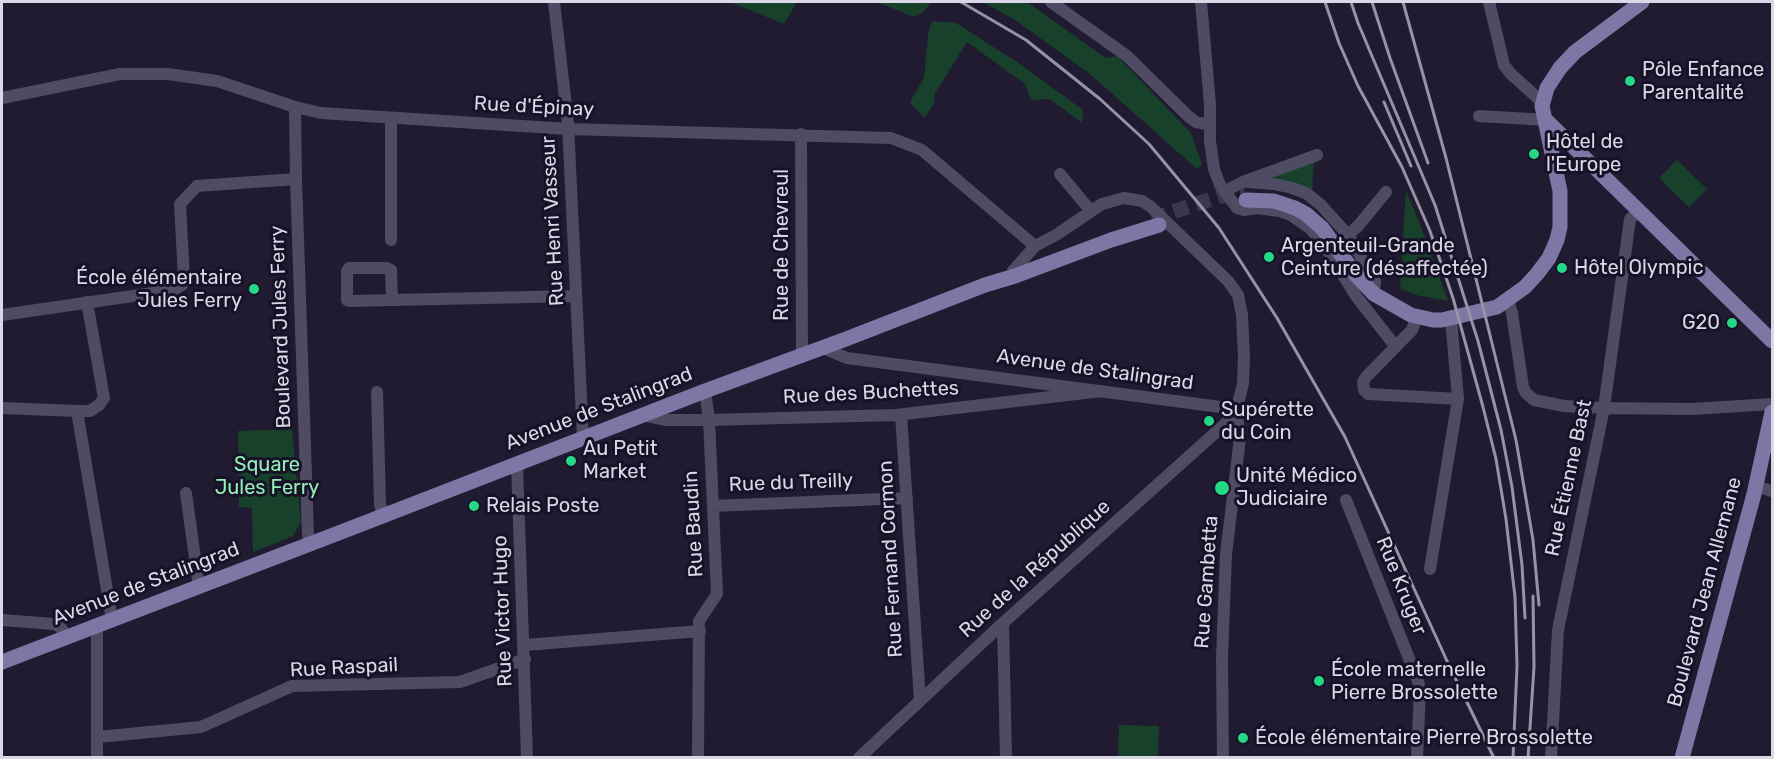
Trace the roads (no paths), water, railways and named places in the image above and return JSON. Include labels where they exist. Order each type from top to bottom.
[{"type":"main road","points":[[1246,192],[1295,208],[1306,214],[1322,228],[1365,285],[1389,304],[1433,320],[1451,319],[1497,307],[1538,274],[1549,258],[1560,227],[1561,209],[1554,157],[1542,102],[1553,80],[1571,56],[1642,2]]},
{"type":"main road","points":[[1546,120],[1772,339]]},
{"type":"main road","points":[[1554,157],[1568,150],[1578,150]]},
{"type":"main road","points":[[1246,192],[1284,198],[1312,212],[1330,230],[1372,287],[1389,304]]},
{"type":"main road","points":[[823,348],[1155,222],[1013,271],[985,285]]},
{"type":"main road","name":"Avenue de Stalingrad","points":[[2,662],[642,415],[823,348]]},
{"type":"main road","name":"Boulevard Jean Allemane","points":[[1682,758],[1770,434],[1773,412]]},
{"type":"street","name":"Rue Henri Vasseur","points":[[554,2],[568,129],[583,439]]},
{"type":"street","points":[[1051,2],[1127,56],[1188,116],[1196,122],[1209,125]]},
{"type":"street","points":[[1201,2],[1210,104],[1209,125],[1214,169],[1220,185],[1240,210],[1270,209],[1291,215],[1302,222],[1322,242],[1356,296],[1396,346]]},
{"type":"street","points":[[1489,2],[1504,65],[1542,102]]},
{"type":"street","name":"Rue d'Épinay","points":[[2,98],[120,74],[168,74],[234,85],[296,107],[321,113],[568,129],[891,138],[922,150],[1035,246]]},
{"type":"street","name":"Boulevard Jules Ferry","points":[[296,107],[296,179],[308,535],[312,544]]},
{"type":"street","points":[[1479,116],[1546,120]]},
{"type":"street","points":[[391,118],[391,240]]},
{"type":"street","name":"Rue de Chevreul","points":[[801,134],[802,355]]},
{"type":"street","points":[[1246,192],[1317,155]]},
{"type":"street","points":[[1060,174],[1090,210]]},
{"type":"street","points":[[2,315],[174,290],[182,285],[184,279],[180,204],[197,186],[296,179]]},
{"type":"street","points":[[1225,191],[1244,182],[1246,192]]},
{"type":"street","points":[[1246,192],[1274,183],[1306,193],[1321,205],[1348,235],[1375,281],[1372,287]]},
{"type":"street","points":[[1348,235],[1386,192]]},
{"type":"street","points":[[1013,271],[1035,246],[1056,235],[1090,210],[1124,198],[1142,201],[1228,281],[1239,295],[1244,357],[1243,383],[1236,409]]},
{"type":"street","name":"Rue Étienne Bast","points":[[1551,758],[1557,630],[1604,408],[1630,219],[1639,211]]},
{"type":"street","points":[[392,300],[576,296]]},
{"type":"street","points":[[1508,300],[1523,387],[1530,397],[1540,402],[1564,406],[1692,410],[1773,404]]},
{"type":"street","points":[[2,408],[90,411],[99,405],[104,398],[87,302]]},
{"type":"street","points":[[1417,316],[1412,330],[1366,376],[1363,382],[1364,390],[1368,394],[1376,395],[1458,399]]},
{"type":"street","points":[[1430,569],[1458,399],[1451,319]]},
{"type":"street","name":"Avenue de Stalingrad","points":[[823,348],[847,358],[1236,409]]},
{"type":"street","name":"Rue Baudin","points":[[698,758],[699,621],[717,594],[709,420],[705,391]]},
{"type":"street","name":"Rue des Buchettes","points":[[642,415],[667,420],[709,420],[901,415],[1102,391]]},
{"type":"street","points":[[377,392],[380,504],[383,516]]},
{"type":"street","name":"Rue de la République","points":[[859,758],[1003,623],[1224,425],[1236,409]]},
{"type":"street","name":"Rue Gambetta","points":[[1223,758],[1222,658],[1226,554],[1240,438],[1236,409]]},
{"type":"street","points":[[77,411],[105,622],[97,758]]},
{"type":"street","name":"Rue Fernand Cormon","points":[[901,415],[920,701]]},
{"type":"street","name":"Rue Victor Hugo","points":[[517,464],[525,645],[527,758]]},
{"type":"street","points":[[1755,486],[1773,491]]},
{"type":"street","points":[[186,493],[199,587]]},
{"type":"street","name":"Rue du Treilly","points":[[713,506],[907,498]]},
{"type":"street","name":"Rue Kruger","points":[[1346,500],[1418,681],[1420,690],[1417,758]]},
{"type":"street","points":[[2,620],[54,624],[60,627],[67,637]]},
{"type":"street","points":[[1003,623],[1006,758]]},
{"type":"street","points":[[525,645],[700,631]]},
{"type":"street","name":"Rue Raspail","points":[[98,737],[201,727],[292,686],[460,682],[525,660]]},
{"type":"tunnel","points":[[1152,219],[1221,196],[1245,194]]},
{"type":"railway","points":[[961,2],[1026,40],[1100,99],[1149,144],[1219,228],[1277,318],[1345,437],[1494,758]]},
{"type":"railway","points":[[1325,2],[1339,43],[1358,86],[1402,167],[1430,231],[1453,298],[1496,459],[1515,597],[1517,666],[1513,758]]},
{"type":"railway","points":[[1351,2],[1435,205],[1478,341],[1501,430],[1512,487],[1522,565],[1525,618]]},
{"type":"railway","points":[[1372,2],[1428,163]]},
{"type":"railway","points":[[1403,2],[1446,158],[1516,440],[1533,540],[1539,605]]},
{"type":"railway","points":[[1384,102],[1411,166]]},
{"type":"railway","points":[[1528,758],[1534,667],[1533,596]]},
{"type":"place","name":"Pôle Enfance Parentalité","points":[[1630,81]]},
{"type":"place","name":"Hôtel de l'Europe","points":[[1534,154]]},
{"type":"place","name":"Argenteuil-Grande Ceinture (désaffectée)","points":[[1269,257]]},
{"type":"place","name":"Hôtel Olympic","points":[[1562,268]]},
{"type":"place","name":"École élémentaire Jules Ferry","points":[[254,289]]},
{"type":"place","name":"G20","points":[[1732,323]]},
{"type":"place","name":"Supérette du Coin","points":[[1209,421]]},
{"type":"place","name":"Au Petit Market","points":[[571,461]]},
{"type":"place","name":"Unité Médico Judiciaire","points":[[1222,488]]},
{"type":"place","name":"Relais Poste","points":[[474,506]]},
{"type":"place","name":"École maternelle Pierre Brossolette","points":[[1319,681]]},
{"type":"place","name":"École élémentaire Pierre Brossolette","points":[[1243,738]]},
{"type":"park label","name":"Square Jules Ferry","points":[[267,476]]}]
